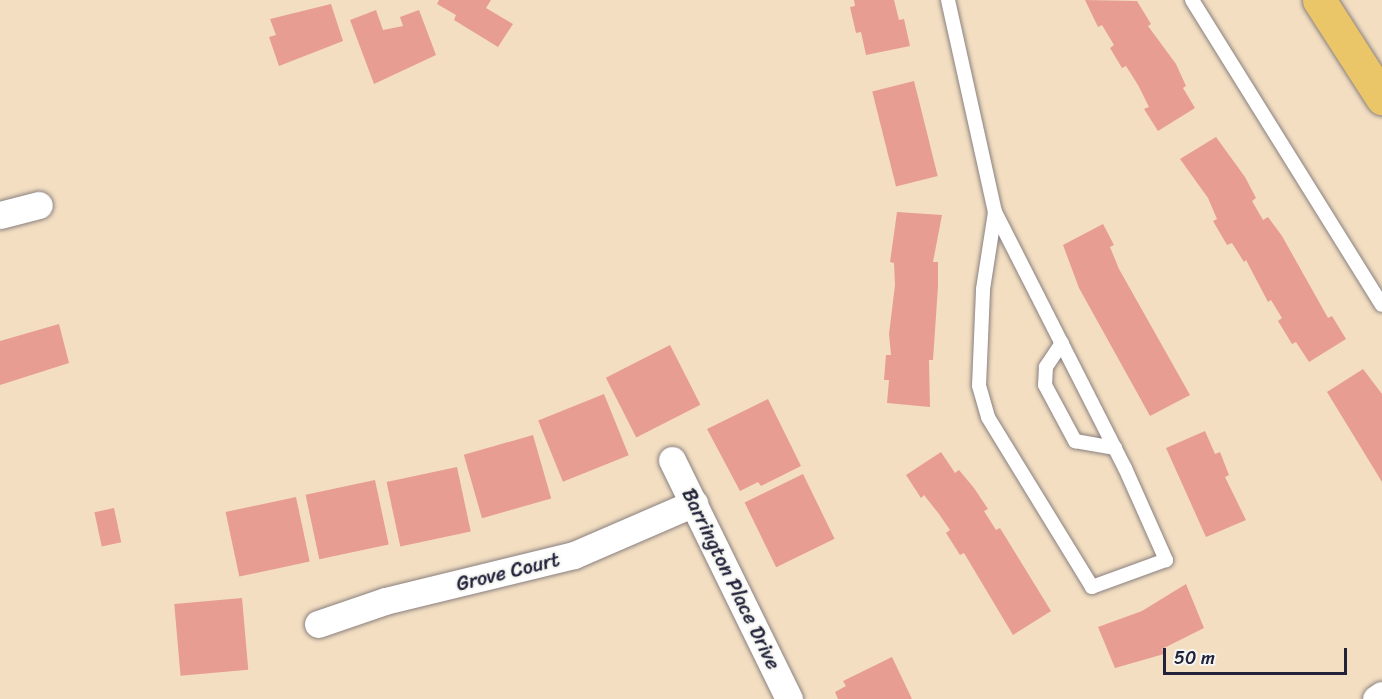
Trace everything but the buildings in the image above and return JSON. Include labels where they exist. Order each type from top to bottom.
[{"type":"main road","points":[[1319,0],[1382,98]]},
{"type":"street","points":[[0,215],[39,205]]},
{"type":"street","name":"Barrington Place Drive","points":[[672,460],[789,699]]},
{"type":"street","name":"Grove Court","points":[[318,624],[386,601],[573,555],[694,503]]},
{"type":"street","points":[[1376,699],[1382,695]]},
{"type":"lane","points":[[948,0],[995,212],[1115,448],[1166,560],[1092,587],[994,429],[980,396],[982,289],[995,212]]},
{"type":"lane","points":[[1192,0],[1382,305]]},
{"type":"lane","points":[[1062,343],[1046,367],[1045,385],[1075,441],[1115,448]]}]
